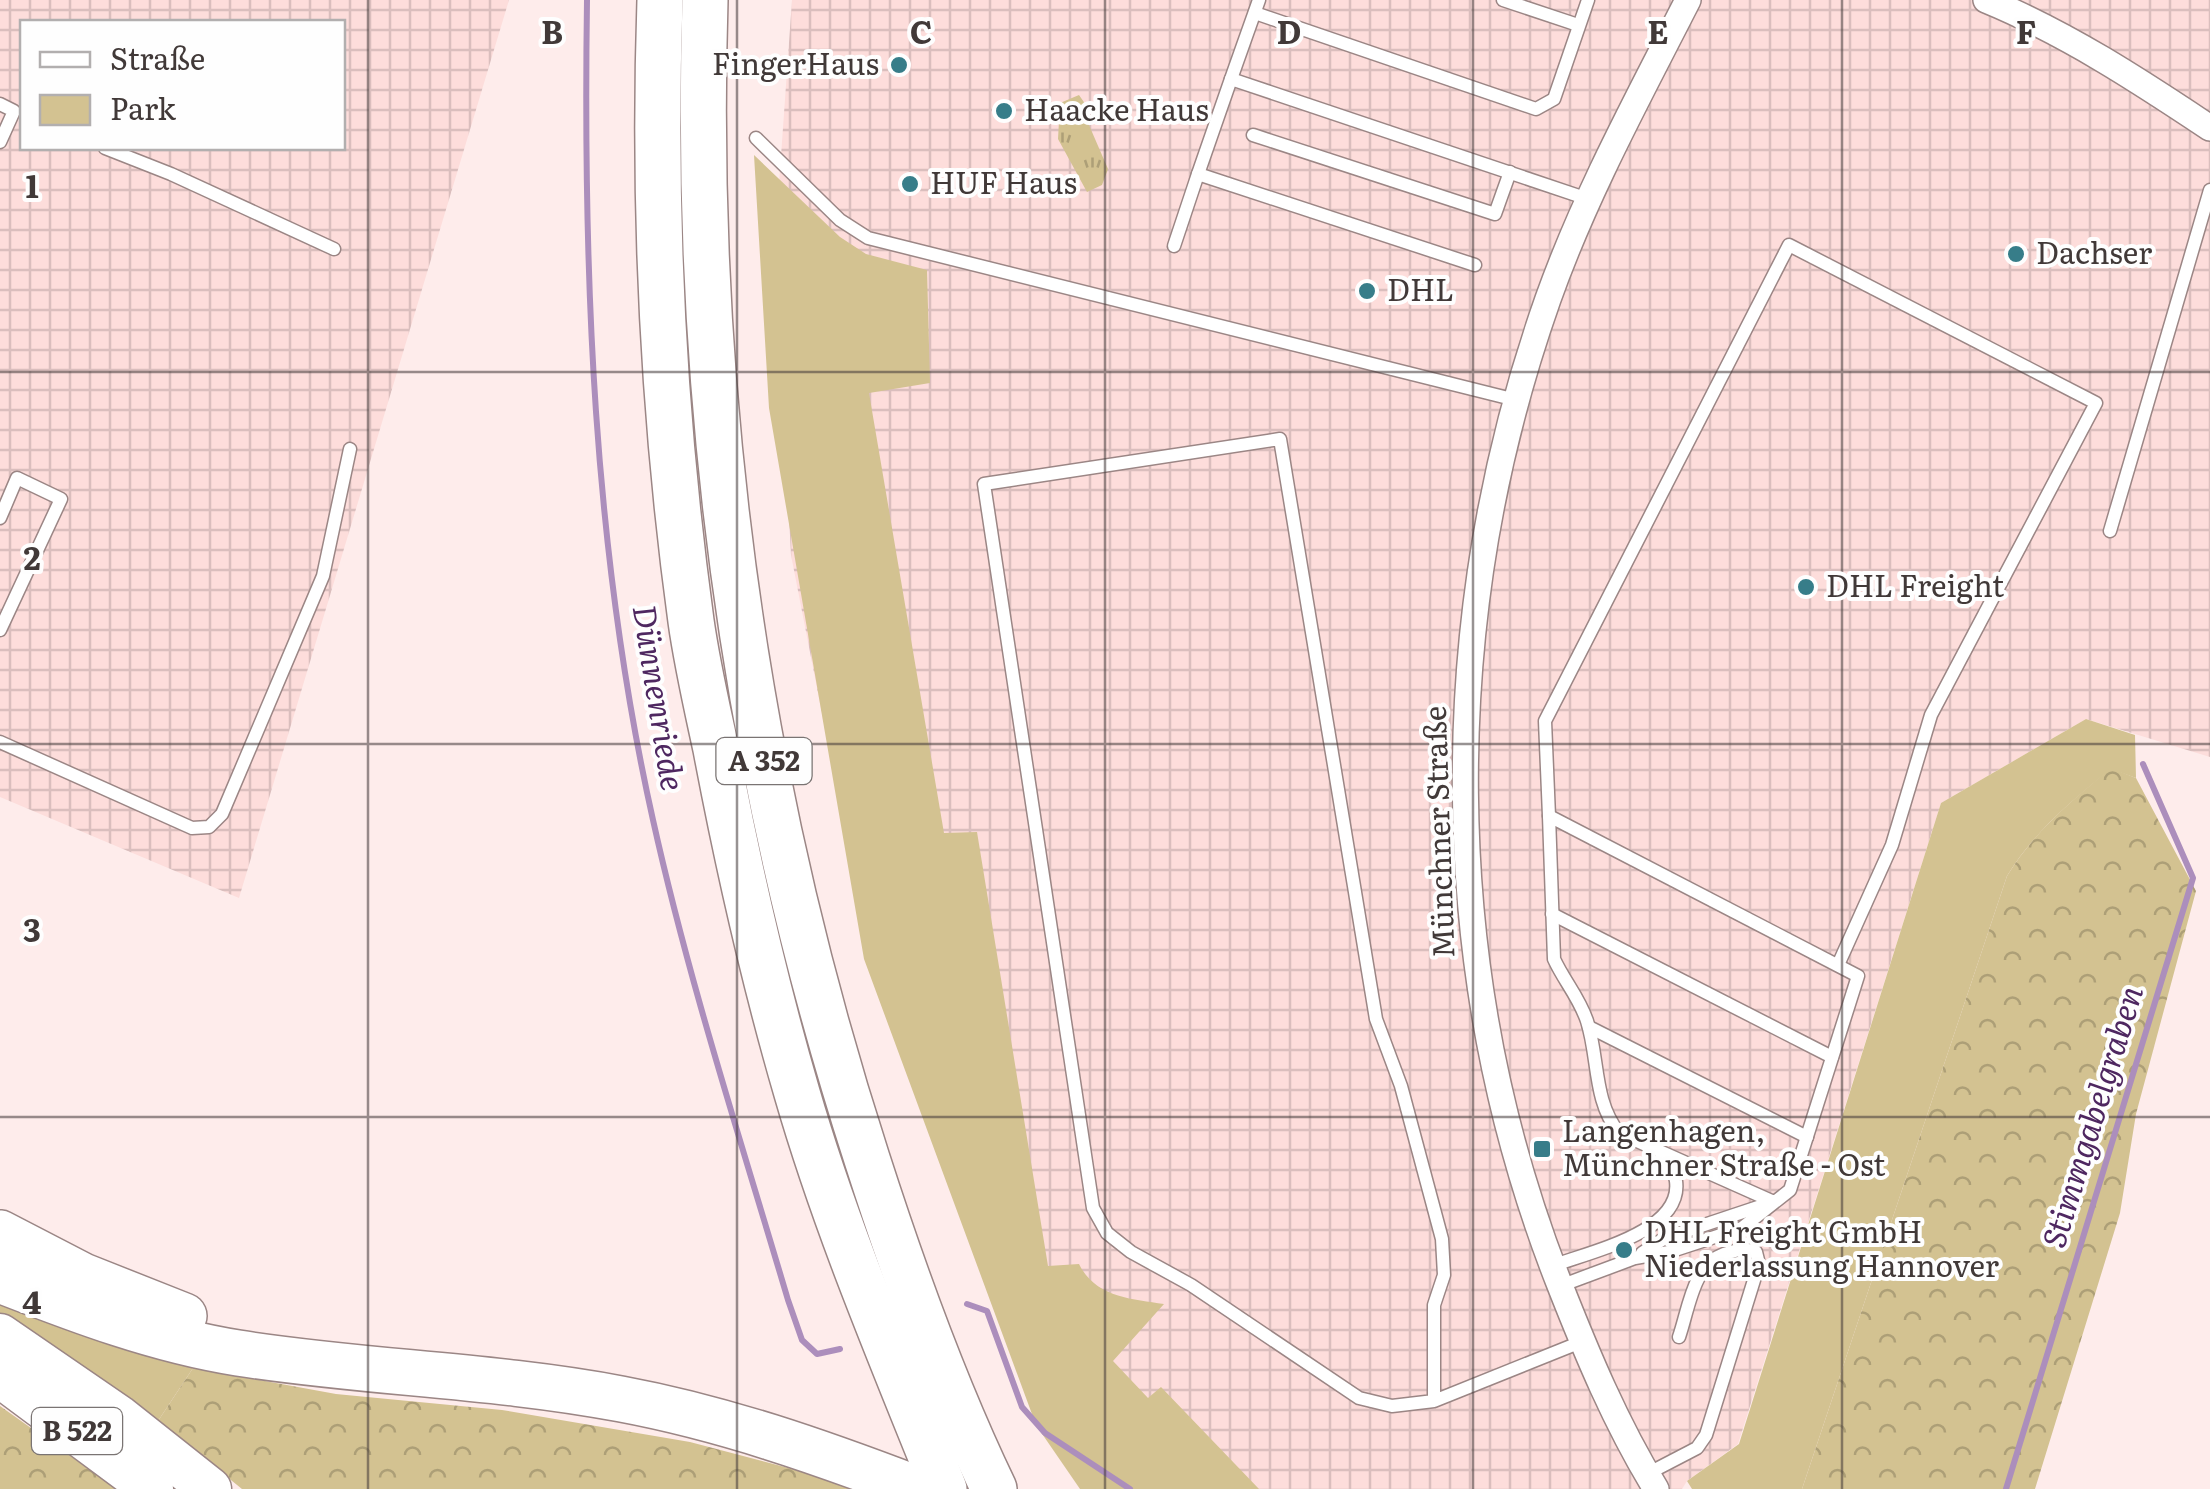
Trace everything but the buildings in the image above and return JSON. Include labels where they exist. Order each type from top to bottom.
[{"type":"highway","name":"A 352","points":[[660,0],[656,117],[661,273],[673,447],[694,641],[737,861],[797,1094],[868,1300],[944,1489]]},
{"type":"highway","name":"A 352","points":[[705,0],[703,222],[717,447],[757,727],[808,960],[840,1075],[907,1282],[994,1489]]},
{"type":"highway","points":[[0,1232],[83,1276],[225,1333],[328,1365]]},
{"type":"highway","points":[[0,1280],[116,1323],[234,1352],[528,1385],[619,1398],[713,1418],[917,1489]]},
{"type":"highway","name":"B 522","points":[[0,1335],[104,1407],[210,1489]]},
{"type":"highway","name":"B 522","points":[[0,1376],[152,1489]]},
{"type":"street","name":"Münchner Straße","points":[[1651,1482],[1581,1342],[1507,1130],[1479,985],[1467,854],[1466,725],[1473,630],[1486,536],[1516,400],[1548,300],[1588,199],[1688,0]]},
{"type":"street","points":[[1986,0],[2052,30],[2126,72],[2210,128]]},
{"type":"lane","points":[[1503,0],[1578,25]]},
{"type":"lane","points":[[1174,246],[1257,7],[1536,109],[1554,99],[1588,0]]},
{"type":"lane","points":[[1231,79],[1588,199]]},
{"type":"lane","points":[[0,104],[18,113],[0,142]]},
{"type":"lane","points":[[1253,135],[1495,214],[1510,172]]},
{"type":"lane","points":[[756,138],[840,220],[868,238],[1516,400]]},
{"type":"lane","points":[[110,150],[334,249]]},
{"type":"lane","points":[[1198,174],[1475,265]]},
{"type":"lane","points":[[2110,531],[2210,190]]},
{"type":"lane","points":[[1774,1202],[1619,1133],[1606,1117],[1589,1027],[1578,996],[1562,977],[1554,958],[1546,721],[1789,244],[2096,403],[1931,715],[1892,845],[1838,965]]},
{"type":"lane","points":[[1434,1402],[1434,1305],[1444,1275],[1442,1239],[1401,1086],[1376,1018],[1280,439],[984,484],[1093,1208],[1106,1233],[1359,1398],[1392,1406],[1434,1402],[1581,1342]]},
{"type":"lane","points":[[0,742],[192,828],[208,826],[222,814],[323,576],[350,448]]},
{"type":"lane","points":[[0,518],[17,478],[61,499],[0,630]]},
{"type":"lane","points":[[1549,816],[1858,976],[1790,1190],[1774,1202],[1665,1238],[1634,1258],[1556,1276]]},
{"type":"lane","points":[[1552,914],[1832,1058]]},
{"type":"lane","points":[[1589,1027],[1807,1136]]},
{"type":"lane","points":[[1556,1276],[1665,1218],[1676,1198],[1676,1178],[1660,1151]]},
{"type":"lane","points":[[1651,1482],[1697,1448],[1706,1436],[1759,1264],[1756,1252],[1738,1250],[1711,1259],[1703,1268],[1679,1337]]},
{"type":"shaded area","points":[[0,0],[509,0],[239,898],[0,797]]},
{"type":"shaded area","points":[[792,0],[2210,0],[2210,757],[2086,719],[1941,803],[1738,1444],[1687,1481],[1682,1489],[1130,1489],[868,949],[791,555],[775,241]]},
{"type":"green space","points":[[1079,95],[1088,108],[1089,125],[1108,169],[1102,185],[1087,192],[1058,139],[1060,103]]},
{"type":"green space","points":[[754,155],[840,237],[866,254],[927,270],[930,383],[869,393],[944,833],[977,832],[1048,1266],[1079,1264],[1104,1290],[1164,1304],[1113,1361],[1148,1398],[1161,1387],[1259,1489],[1080,1489],[1036,1425],[864,959],[769,408]]},
{"type":"green space","points":[[2086,719],[2135,735],[2136,778],[2111,769],[2041,831],[2007,876],[1802,1489],[1692,1489],[1687,1481],[1739,1444],[1941,803]]},
{"type":"green space","points":[[2111,768],[2136,778],[2196,891],[2136,1114],[2120,1213],[2035,1489],[1802,1489],[2007,876],[2041,831]]},
{"type":"green space","points":[[0,1302],[82,1334],[193,1368],[158,1421],[0,1318]]},
{"type":"green space","points":[[193,1368],[336,1394],[502,1410],[690,1442],[868,1489],[242,1489],[158,1421]]},
{"type":"green space","points":[[0,1406],[117,1489],[0,1489]]},
{"type":"waterway","name":"Dünnenriede","points":[[587,0],[587,206],[596,412],[617,617],[633,719],[683,941],[788,1300],[802,1340],[817,1354],[840,1349]]},
{"type":"waterway","name":"Stimmgabelgraben","points":[[2006,1489],[2193,878],[2143,764]]},
{"type":"waterway","name":"Dünnenriede","points":[[967,1304],[987,1311],[1022,1407],[1045,1433],[1130,1489]]},
{"type":"place","name":"FingerHaus","points":[[899,65]]},
{"type":"place","name":"Haacke Haus","points":[[1004,111]]},
{"type":"place","name":"HUF Haus","points":[[910,184]]},
{"type":"place","name":"Dachser","points":[[2016,254]]},
{"type":"place","name":"DHL","points":[[1367,291]]},
{"type":"place","name":"DHL Freight","points":[[1806,587]]},
{"type":"place","name":"Langenhagen, Münchner Straße - Ost","points":[[1542,1149]]},
{"type":"place","name":"DHL Freight GmbH Niederlassung Hannover","points":[[1624,1250]]}]
